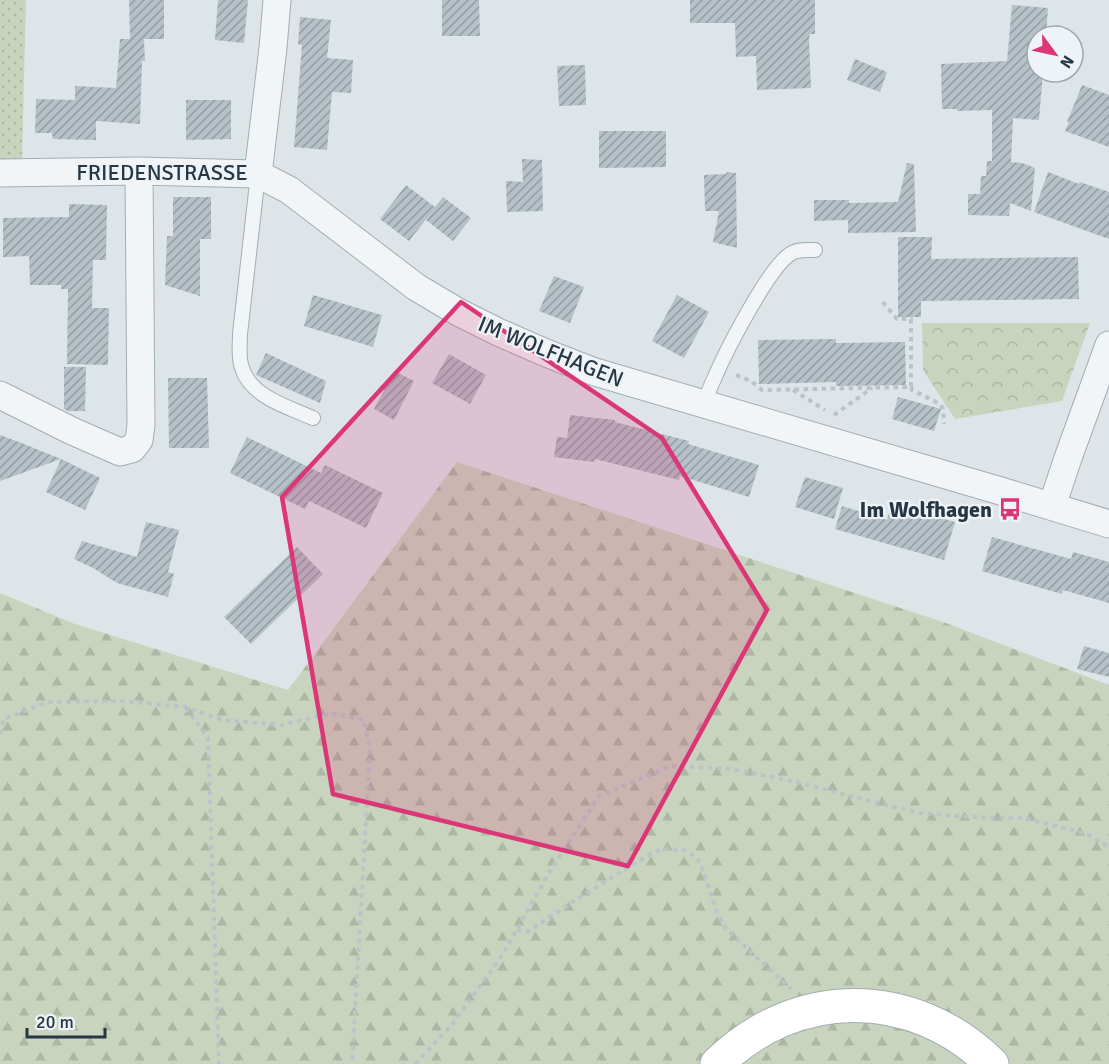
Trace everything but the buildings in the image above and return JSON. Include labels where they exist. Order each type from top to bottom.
[{"type":"main road","points":[[717,1064],[742,1043],[786,1018],[829,1007],[861,1005],[893,1010],[928,1021],[967,1042],[992,1064]]},
{"type":"street","name":"FRIEDENSTRASSE","points":[[0,173],[139,171],[258,174],[277,0]]},
{"type":"street","points":[[0,395],[120,452],[132,448],[139,440],[141,425],[139,171]]},
{"type":"street","name":"IM WOLFHAGEN","points":[[258,174],[289,190],[416,287],[458,312],[546,353],[595,372],[1109,524]]},
{"type":"street","points":[[1052,506],[1109,345]]},
{"type":"lane","points":[[258,174],[239,356],[247,378],[264,396],[313,418]]},
{"type":"lane","points":[[704,405],[719,368],[764,284],[779,262],[793,252],[815,250]]},
{"type":"path","points":[[881,300],[897,319],[911,319],[911,387],[912,390],[940,404],[943,409],[944,424]]},
{"type":"path","points":[[719,368],[751,381],[762,390],[911,387]]},
{"type":"path","points":[[793,389],[833,415],[872,388]]},
{"type":"path","points":[[0,734],[3,719],[47,702],[123,701],[186,707],[222,720],[281,725],[332,713],[364,720],[370,750],[352,1064]]},
{"type":"path","points":[[186,707],[208,738],[219,1064]]},
{"type":"path","points":[[415,1064],[453,1025],[503,954],[550,871],[599,796],[671,766],[731,769],[797,782],[920,813],[1025,818],[1087,834],[1109,847]]},
{"type":"path","points":[[517,930],[527,932],[630,866],[661,849],[685,850],[697,858],[704,870],[716,910],[726,929],[798,996],[803,1013]]},
{"type":"highlighted area","points":[[461,302],[662,438],[767,610],[628,866],[333,794],[282,497]]},
{"type":"green space","points":[[0,0],[26,0],[22,159],[0,159]]},
{"type":"green space","points":[[922,323],[1090,323],[1062,401],[955,419],[923,370]]},
{"type":"green space","points":[[457,462],[943,622],[1109,685],[1109,1064],[0,1064],[0,593],[75,624],[288,690]]},
{"type":"place","name":"Im Wolfhagen","points":[[1010,509]]}]
